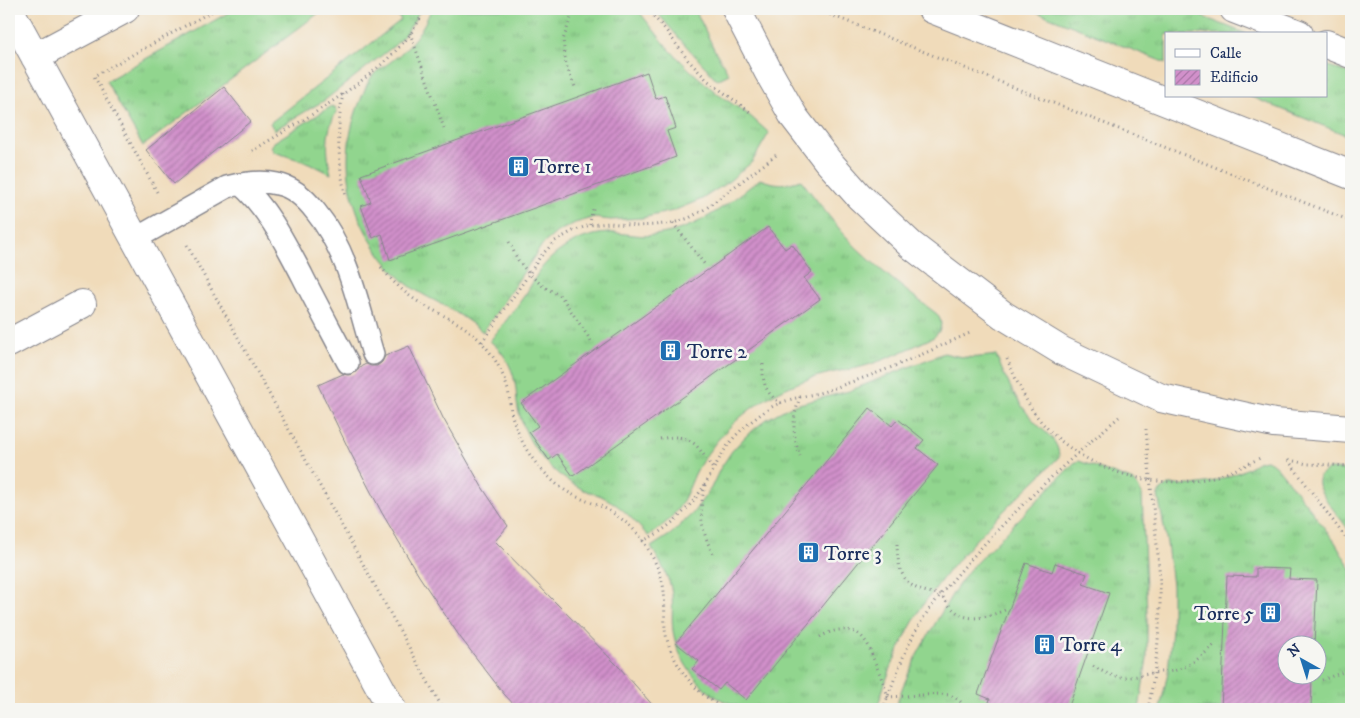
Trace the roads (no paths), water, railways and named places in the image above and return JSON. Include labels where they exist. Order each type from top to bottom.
[{"type":"street","points":[[9,9],[392,709]]},
{"type":"street","points":[[35,57],[125,9]]},
{"type":"street","points":[[736,9],[794,117],[827,160],[859,196],[911,245],[1003,314],[1062,352],[1161,398],[1274,423],[1351,429]]},
{"type":"street","points":[[932,9],[1351,175]]},
{"type":"street","points":[[1234,9],[1295,32]]},
{"type":"street","points":[[1328,45],[1351,54]]},
{"type":"street","points":[[9,342],[82,304]]},
{"type":"lane","points":[[135,239],[227,187],[240,184],[265,183],[277,184],[290,189],[305,198],[323,221],[338,245],[349,271],[373,354]]},
{"type":"lane","points":[[240,184],[252,194],[286,244],[348,364]]},
{"type":"place","name":"Torre 1","points":[[518,166]]},
{"type":"place","name":"Torre 2","points":[[671,351]]},
{"type":"place","name":"Torre 3","points":[[808,553]]},
{"type":"place","name":"Torre 5","points":[[1270,613]]},
{"type":"place","name":"Torre 4","points":[[1044,644]]}]
